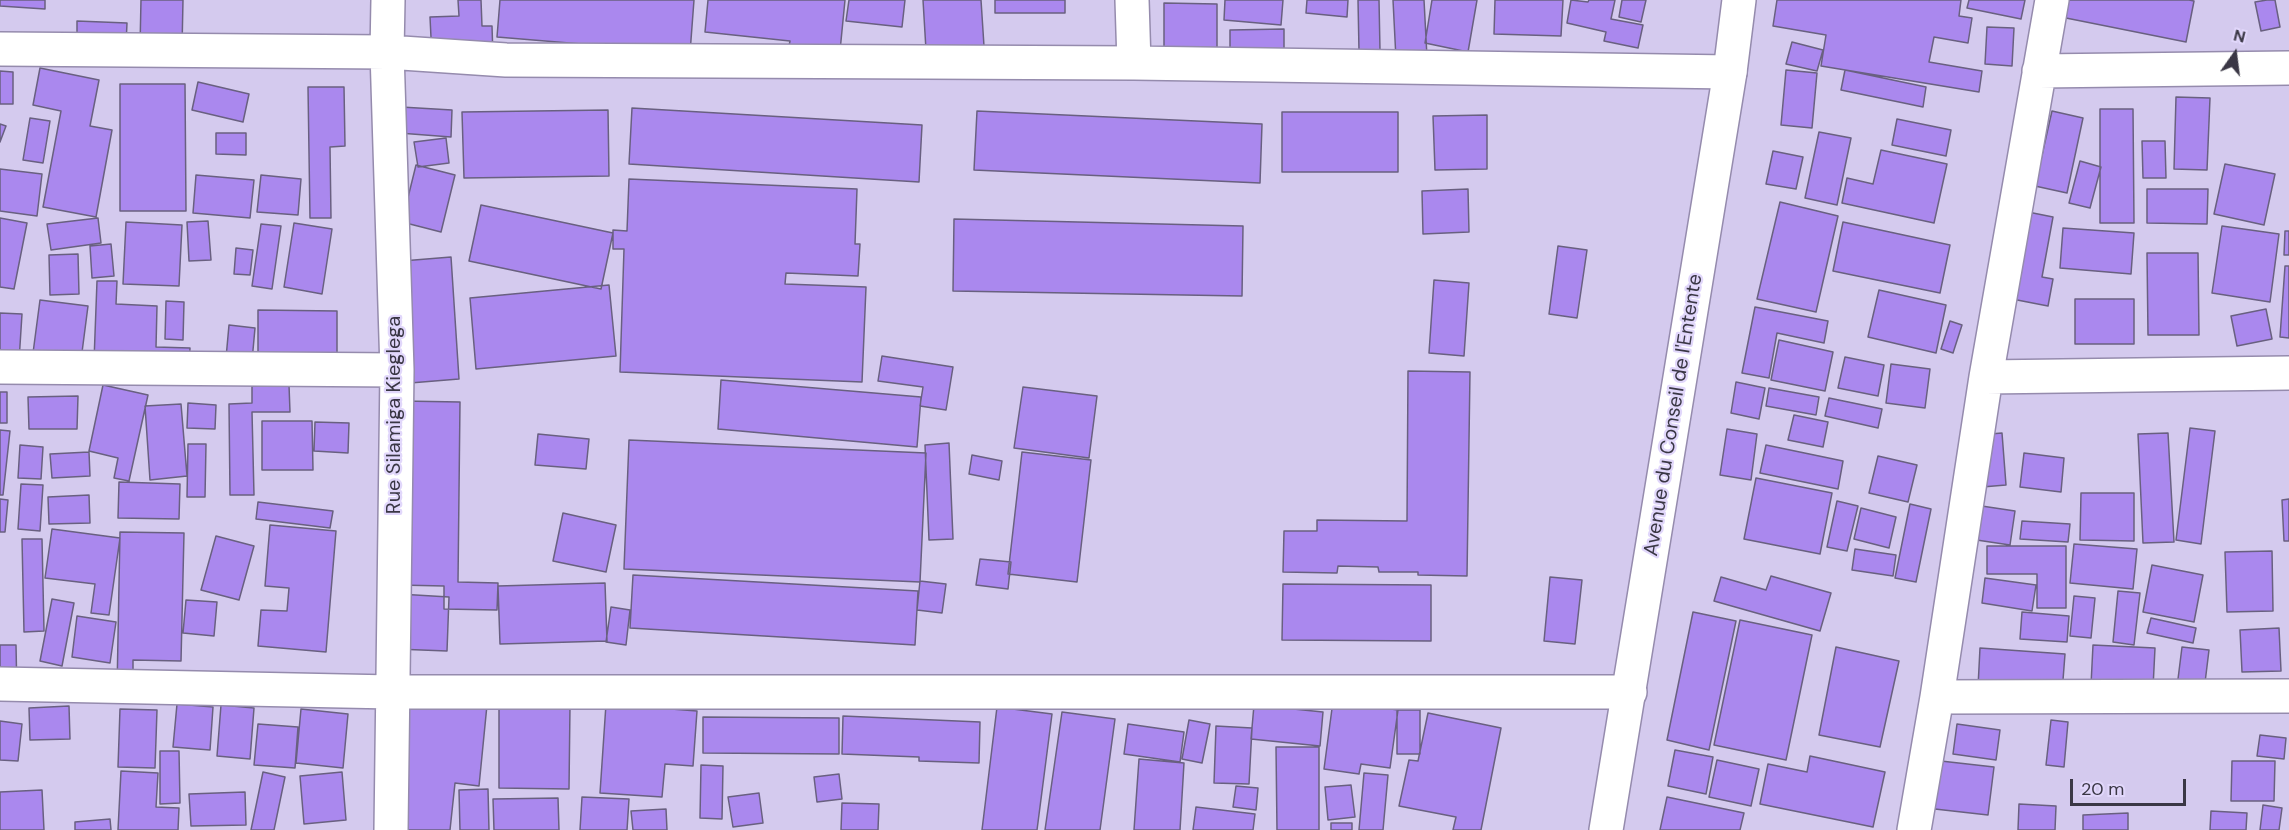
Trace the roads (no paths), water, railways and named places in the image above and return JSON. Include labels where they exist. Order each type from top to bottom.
[{"type":"street","name":"Rue Silamiga Kieglega","points":[[388,0],[387,52],[397,370],[391,830]]},
{"type":"street","points":[[1132,0],[1134,63]]},
{"type":"street","name":"Avenue du Conseil de l'Entente","points":[[1606,830],[1730,72],[1739,0]]},
{"type":"street","points":[[1914,830],[1937,697],[1986,376],[2052,0]]},
{"type":"street","points":[[0,49],[387,52],[506,60],[1134,63],[1730,72]]},
{"type":"street","points":[[2039,71],[2289,68]]},
{"type":"street","points":[[0,367],[397,370]]},
{"type":"street","points":[[1986,376],[2289,373]]},
{"type":"street","points":[[0,684],[392,692],[1630,692]]},
{"type":"street","points":[[1937,697],[2289,696]]}]
